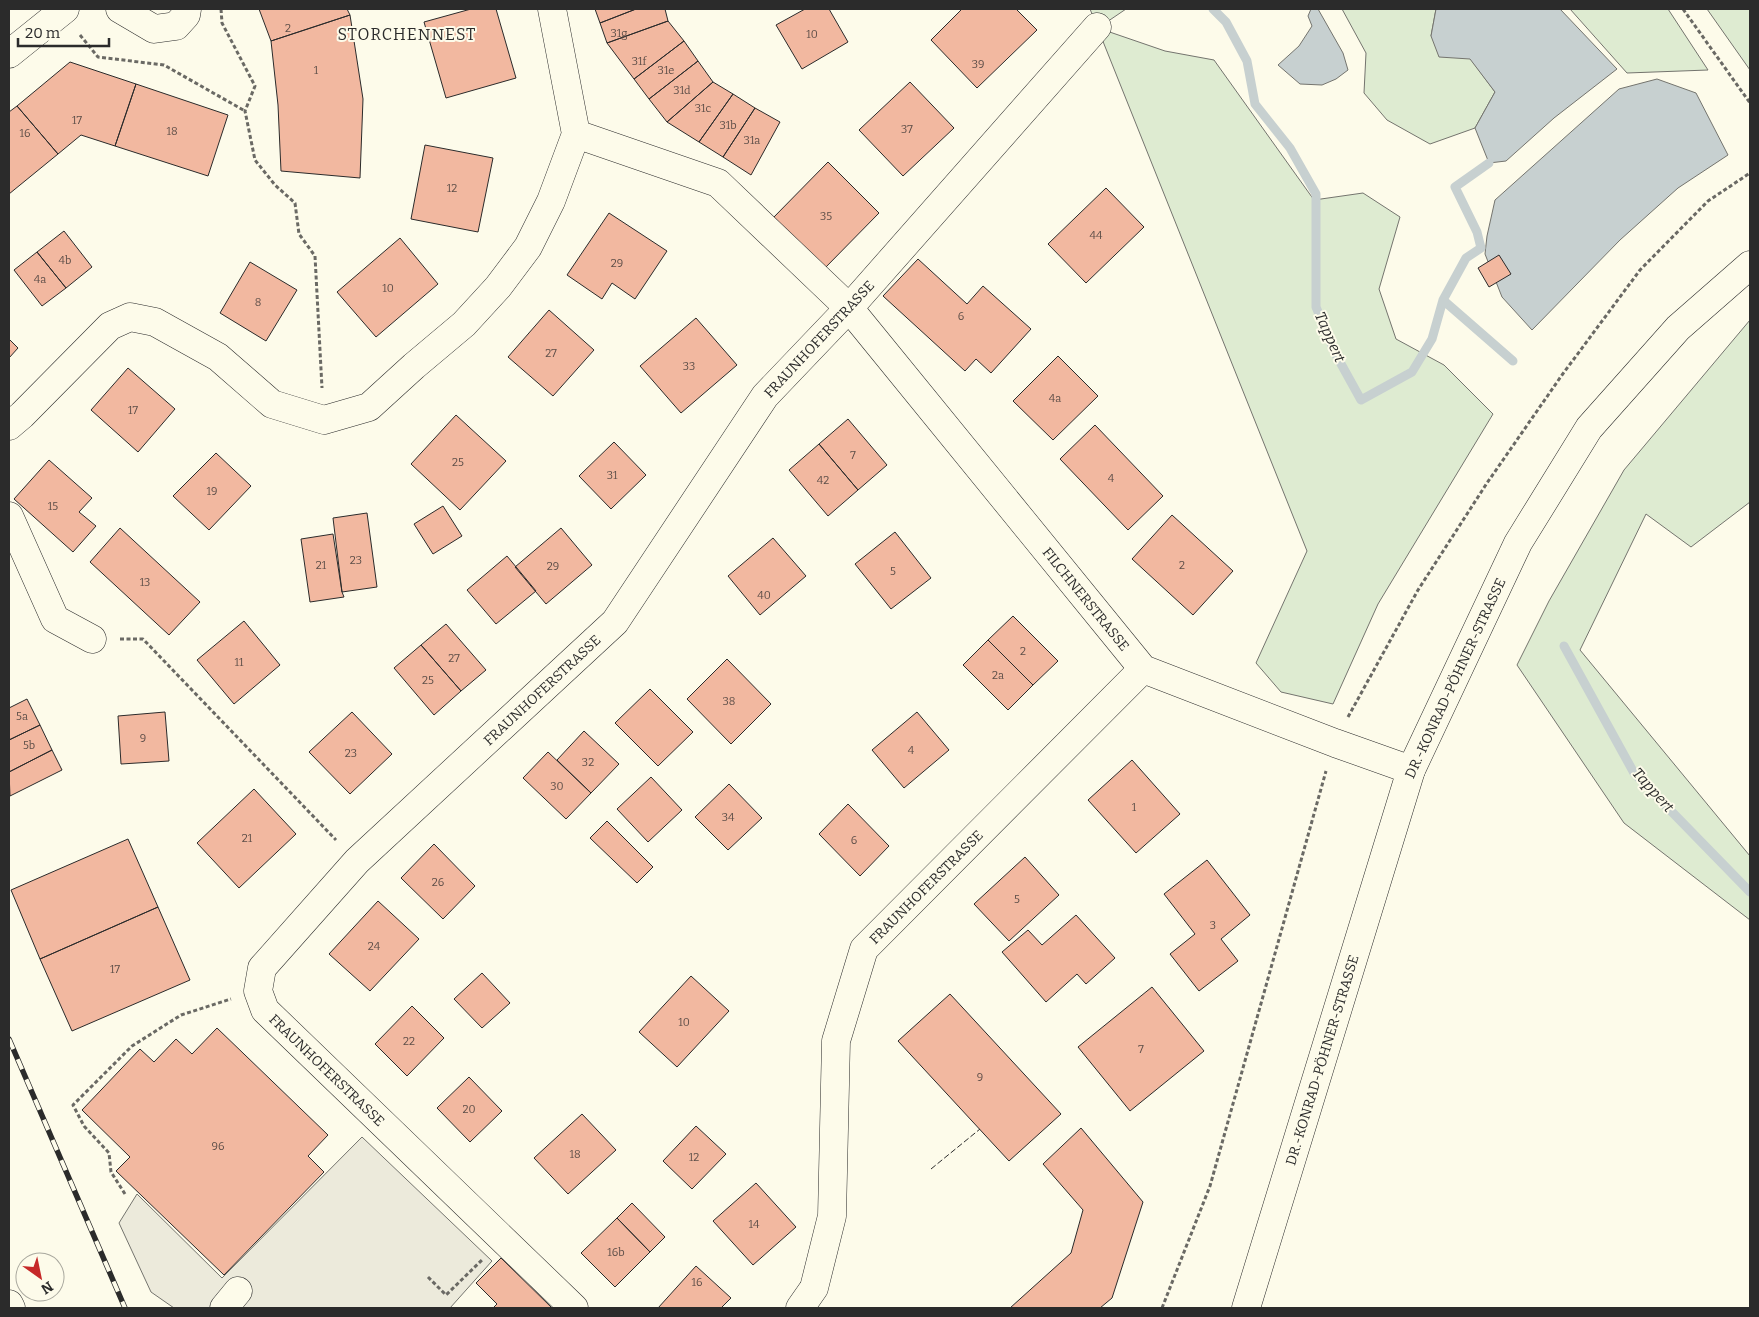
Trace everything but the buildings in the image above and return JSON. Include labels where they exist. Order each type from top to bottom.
[{"type":"street","points":[[9,54],[65,9]]},
{"type":"street","points":[[120,9],[154,29],[176,26],[186,15],[188,9]]},
{"type":"street","points":[[9,426],[110,326],[130,317],[155,322],[218,357],[272,404],[324,420],[369,407],[464,324],[498,287],[528,247],[551,201],[576,134],[552,9]]},
{"type":"street","name":"FRAUNHOFERSTRASSE","points":[[574,1308],[264,1010],[258,991],[262,968],[357,861],[615,622],[765,396],[849,308],[1097,27]]},
{"type":"street","name":"FILCHNERSTRASSE","points":[[576,134],[718,183],[849,308],[1143,669],[1334,743],[1411,770]]},
{"type":"street","name":"DR.-KONRAD-PÖHNER-STRASSE","points":[[1246,1308],[1411,770],[1518,544],[1589,428],[1678,328],[1750,265]]},
{"type":"street","points":[[9,516],[55,619],[92,639]]},
{"type":"street","name":"FRAUNHOFERSTRASSE","points":[[800,1308],[814,1288],[832,1216],[836,1041],[864,949],[1143,669]]},
{"type":"street","points":[[9,1304],[11,1308]]},
{"type":"path","points":[[221,9],[222,23],[255,86],[245,111],[255,160],[275,185],[295,203],[299,234],[315,256],[324,420]]},
{"type":"path","points":[[1683,9],[1750,103]]},
{"type":"path","points":[[78,33],[98,57],[164,65],[245,111]]},
{"type":"path","points":[[1162,1308],[1210,1186],[1334,743],[1418,590],[1487,483],[1562,375],[1640,270],[1708,201],[1750,173]]},
{"type":"path","points":[[92,639],[143,639],[357,861]]},
{"type":"path","points":[[125,1194],[111,1172],[109,1153],[84,1126],[74,1105],[132,1046],[180,1015],[258,991]]},
{"type":"path","points":[[428,1277],[446,1295],[486,1256]]},
{"type":"green space","points":[[1090,9],[1126,9],[1098,28],[1165,51],[1214,60],[1314,200],[1363,193],[1400,217],[1379,289],[1396,339],[1444,365],[1493,414],[1378,604],[1333,704],[1281,692],[1256,663],[1307,551]]},
{"type":"green space","points":[[1342,9],[1436,9],[1431,36],[1470,58],[1495,92],[1475,128],[1430,144],[1387,120],[1364,93],[1366,53]]},
{"type":"green space","points":[[1570,9],[1668,9],[1708,70],[1627,73]]},
{"type":"green space","points":[[1707,9],[1750,9],[1750,70]]},
{"type":"green space","points":[[1750,320],[1750,502],[1691,547],[1646,514],[1580,650],[1750,856],[1750,920],[1624,823],[1517,665],[1549,601],[1624,470]]},
{"type":"shaded area","points":[[1311,9],[1318,9],[1343,53],[1348,70],[1336,79],[1322,85],[1300,84],[1278,65],[1299,46],[1312,26],[1308,16]]},
{"type":"shaded area","points":[[1436,9],[1560,9],[1617,69],[1554,118],[1506,161],[1489,163],[1475,128],[1495,92],[1470,59],[1439,57],[1431,36]]},
{"type":"shaded area","points":[[1657,79],[1696,93],[1728,155],[1678,188],[1620,240],[1532,330],[1502,297],[1485,254],[1495,200],[1619,89]]},
{"type":"shaded area","points":[[362,1137],[492,1261],[450,1308],[174,1308],[151,1292],[119,1223],[137,1194],[222,1278]]},
{"type":"waterway","name":"Tappert","points":[[1213,9],[1226,22],[1247,61],[1255,104],[1290,148],[1316,194],[1316,307],[1335,353],[1361,400],[1412,372],[1432,339],[1443,300],[1466,258],[1481,248],[1477,232],[1455,187],[1489,163]]},
{"type":"waterway","name":"Tappert","points":[[1443,300],[1513,361]]},
{"type":"waterway","name":"Tappert","points":[[1564,646],[1634,773],[1750,892]]},
{"type":"railway","points":[[9,1039],[125,1308]]},
{"type":"fence","points":[[931,1169],[980,1129]]},
{"type":"district","name":"STORCHENNEST","points":[[407,34]]}]
